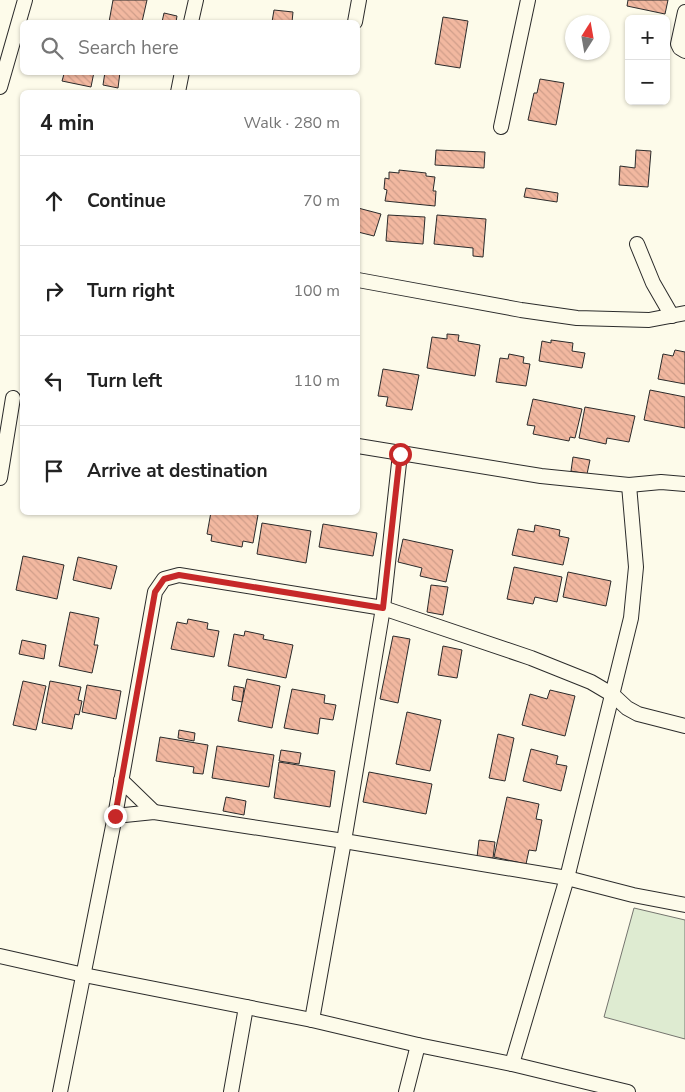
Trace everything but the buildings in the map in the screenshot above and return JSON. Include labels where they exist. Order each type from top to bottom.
[{"type":"street","points":[[0,87],[25,0]]},
{"type":"street","points":[[191,20],[196,0]]},
{"type":"street","points":[[355,20],[359,0]]},
{"type":"street","points":[[501,127],[528,0]]},
{"type":"street","points":[[685,12],[678,44],[685,51]]},
{"type":"street","points":[[178,90],[181,75]]},
{"type":"street","points":[[360,280],[521,310],[577,318],[649,320],[679,314],[653,282],[637,244]]},
{"type":"street","points":[[0,478],[13,398]]},
{"type":"street","points":[[360,446],[541,476],[629,485],[661,482],[685,484]]},
{"type":"street","points":[[312,1020],[383,608],[400,454]]},
{"type":"street","points":[[512,1064],[567,878],[632,618],[636,567],[629,485]]},
{"type":"street","points":[[60,1092],[122,780],[155,592],[164,579],[179,575],[383,608],[531,658],[591,682],[614,694],[627,708],[638,714],[685,726]]},
{"type":"street","points":[[122,780],[154,812]]},
{"type":"street","points":[[115,816],[154,812],[344,841],[567,878],[633,895],[685,905]]},
{"type":"street","points":[[0,956],[84,975],[312,1020],[418,1045],[512,1064],[577,1086],[628,1092]]},
{"type":"street","points":[[231,1092],[246,1007]]},
{"type":"street","points":[[406,1092],[418,1045]]},
{"type":"green space","points":[[634,908],[685,920],[685,1039],[604,1017]]},
{"type":"route","points":[[115,816],[155,592],[164,579],[179,575],[383,608],[400,454]]}]
